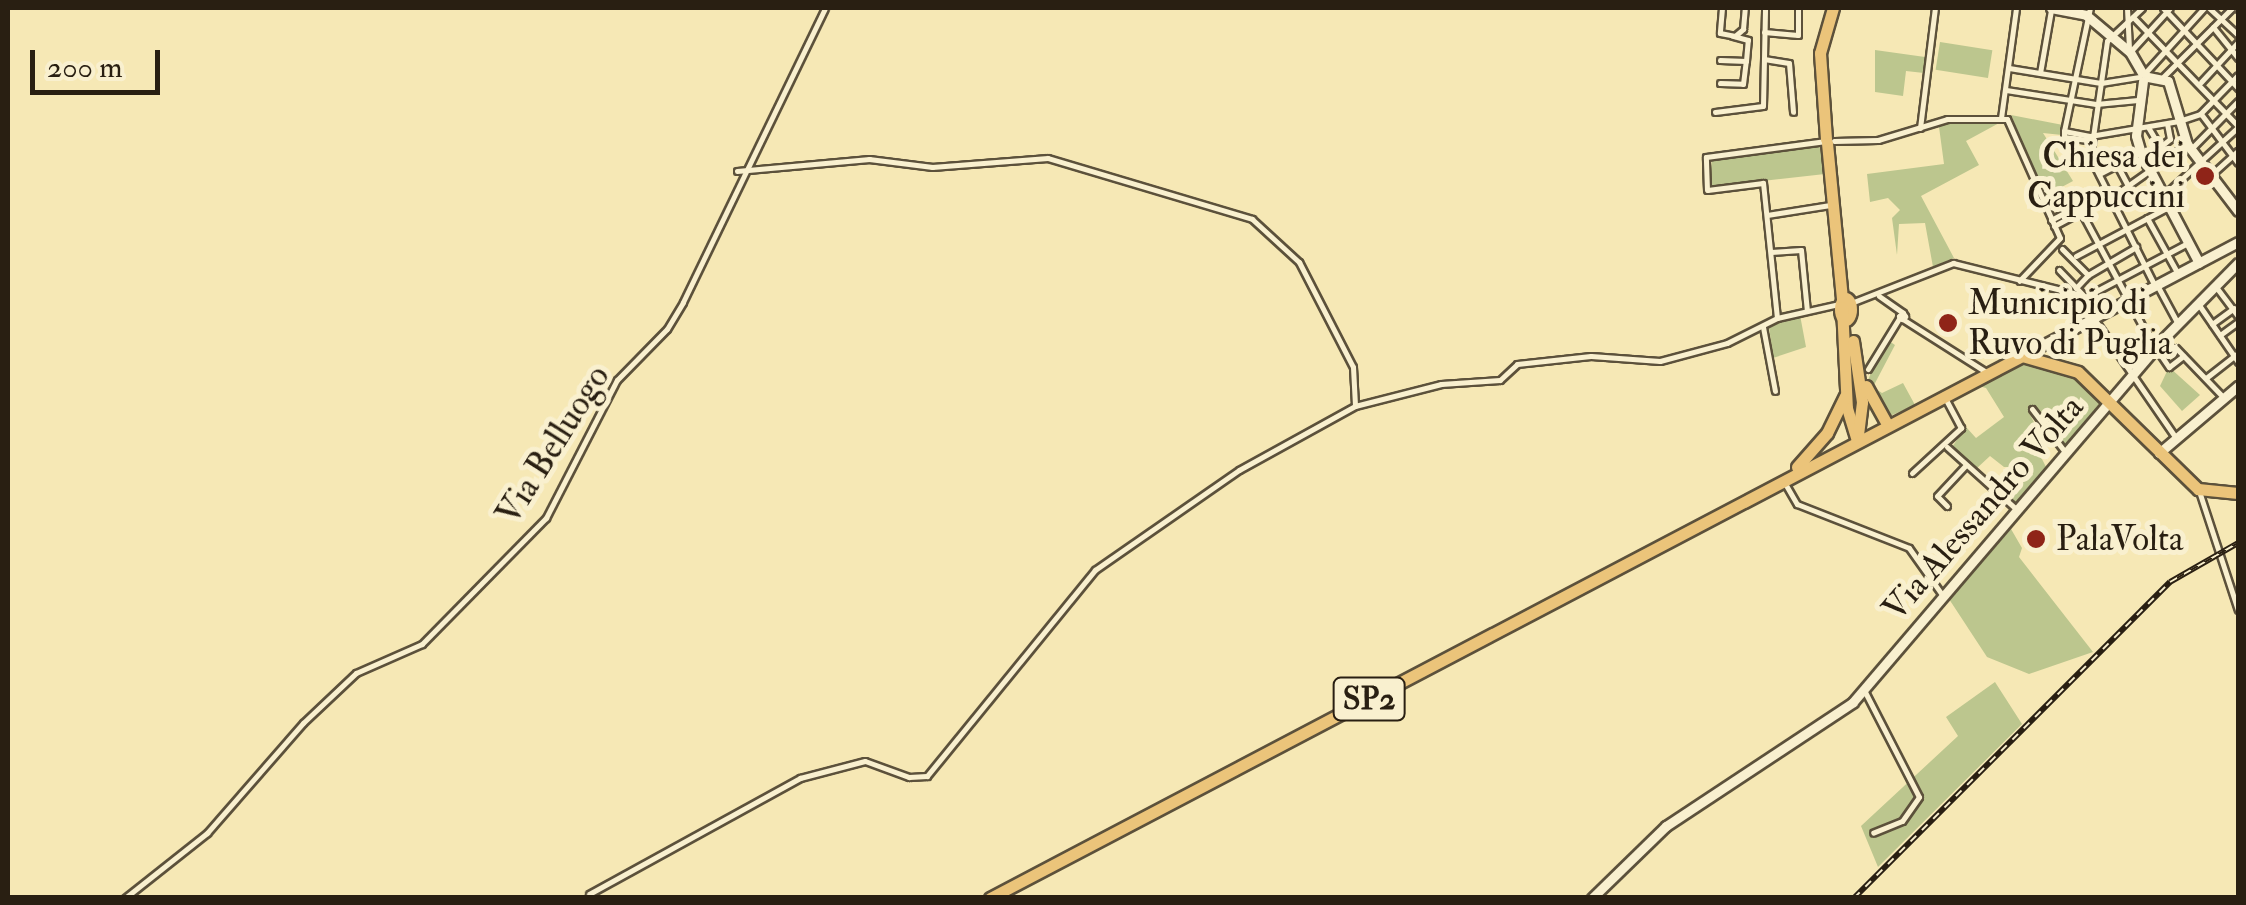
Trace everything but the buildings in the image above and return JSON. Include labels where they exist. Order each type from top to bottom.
[{"type":"main road","points":[[1835,8],[1824,53],[1833,205],[1845,303],[1878,418],[1887,424]]},
{"type":"main road","points":[[1830,141],[1845,303],[1846,392],[1858,441]]},
{"type":"main road","points":[[1858,441],[2022,356],[2050,359],[2078,372],[2198,489],[2238,494]]},
{"type":"main road","points":[[1858,441],[1862,366]]},
{"type":"main road","points":[[1779,482],[1818,445],[1846,392]]},
{"type":"main road","name":"SP2","points":[[990,898],[1858,441]]},
{"type":"street","name":"Via Belluogo","points":[[125,898],[208,832],[303,723],[356,673],[422,644],[546,518],[617,380],[683,302],[825,8]]},
{"type":"street","points":[[1722,8],[1720,33],[1748,40],[1798,35],[1798,8]]},
{"type":"street","points":[[1720,84],[1744,84],[1748,40],[1743,30],[1745,8]]},
{"type":"street","points":[[1715,112],[1762,106],[1765,8]]},
{"type":"street","points":[[1923,128],[1935,8]]},
{"type":"street","points":[[2001,119],[2016,8]]},
{"type":"street","points":[[2040,73],[2052,8],[2088,11],[2130,52],[2144,76]]},
{"type":"street","points":[[2127,8],[2130,52]]},
{"type":"street","points":[[2142,8],[2115,39],[2108,41],[2092,137],[2098,174],[2107,196],[2178,324]]},
{"type":"street","points":[[2198,264],[2141,152],[2137,129],[2144,76],[2165,48],[2206,8],[2238,38],[2200,82]]},
{"type":"street","points":[[2162,78],[2236,8]]},
{"type":"street","points":[[2130,52],[2166,9],[2238,88]]},
{"type":"street","points":[[2088,11],[2064,137],[2092,137],[2179,122],[2200,114],[2238,75]]},
{"type":"street","points":[[2133,17],[2200,82],[2238,126],[2163,196]]},
{"type":"street","points":[[2213,27],[2238,58]]},
{"type":"street","points":[[1733,36],[1743,30]]},
{"type":"street","points":[[1720,60],[1746,62]]},
{"type":"street","points":[[1764,60],[1789,63],[1793,112]]},
{"type":"street","points":[[2009,68],[2101,83],[2144,76],[2168,80],[2189,147],[2236,205]]},
{"type":"street","points":[[2006,90],[2096,104],[2138,100]]},
{"type":"street","points":[[2052,223],[2152,175],[2212,129],[2238,101]]},
{"type":"street","points":[[2200,114],[2236,153],[2238,163]]},
{"type":"street","points":[[1777,318],[1763,184],[1707,190],[1706,157],[1830,141],[1878,140],[1947,118],[2001,119],[2013,130],[2013,144],[2060,238],[2018,282]]},
{"type":"street","points":[[2148,127],[2160,147],[2170,139],[2167,124]]},
{"type":"street","points":[[2098,174],[2141,152]]},
{"type":"street","points":[[2211,175],[2236,153]]},
{"type":"street","points":[[737,171],[869,159],[932,167],[1048,158],[1252,220],[1299,262],[1354,367],[1355,406]]},
{"type":"street","points":[[2117,165],[2128,188]]},
{"type":"street","points":[[1766,215],[1833,205]]},
{"type":"street","points":[[2076,256],[2168,207]]},
{"type":"street","points":[[2079,209],[2168,367],[2183,356]]},
{"type":"street","points":[[2147,218],[2178,274]]},
{"type":"street","points":[[2022,356],[2238,242]]},
{"type":"street","points":[[589,894],[800,778],[864,762],[909,777],[927,776],[1096,570],[1239,470],[1355,406],[1441,384],[1500,380],[1517,364],[1591,356],[1660,361],[1763,328],[1777,318],[1879,296],[1952,263],[2085,297],[2188,243]]},
{"type":"street","points":[[2076,288],[2088,275],[2136,247]]},
{"type":"street","points":[[2062,249],[2088,275]]},
{"type":"street","points":[[1770,252],[1801,250],[1807,311]]},
{"type":"street","points":[[2220,251],[2237,266]]},
{"type":"street","name":"Via Alessandro Volta","points":[[1592,898],[1666,826],[1864,690],[2156,348],[2237,266]]},
{"type":"street","points":[[2059,270],[2085,297],[2176,438]]},
{"type":"street","points":[[2215,286],[2229,300],[2238,319],[2220,335]]},
{"type":"street","points":[[1894,304],[1896,290]]},
{"type":"street","points":[[2229,300],[2238,291]]},
{"type":"street","points":[[1879,296],[1894,304],[1901,316],[1986,372]]},
{"type":"street","points":[[2198,302],[2237,357],[2206,378]]},
{"type":"street","points":[[2212,324],[2234,308]]},
{"type":"street","points":[[1862,366],[1901,316]]},
{"type":"street","points":[[1763,328],[1775,391]]},
{"type":"street","points":[[2046,342],[2050,359]]},
{"type":"street","points":[[2176,348],[2224,398]]},
{"type":"street","points":[[2159,453],[2238,386]]},
{"type":"street","points":[[1912,473],[1947,447],[1962,424],[1943,395]]},
{"type":"street","points":[[2032,409],[2067,454]]},
{"type":"street","points":[[1947,447],[2018,511]]},
{"type":"street","points":[[1946,506],[1937,496],[1966,464]]},
{"type":"street","points":[[1779,482],[1798,504],[1909,548],[1943,596]]},
{"type":"street","points":[[2198,489],[2238,610]]},
{"type":"street","points":[[1864,690],[1918,798],[1902,821],[1873,834]]},
{"type":"green space","points":[[1940,42],[1992,50],[1988,78],[1936,70]]},
{"type":"green space","points":[[1875,50],[1925,57],[1924,73],[1906,71],[1903,96],[1875,92]]},
{"type":"green space","points":[[2011,115],[2063,125],[2062,135],[2043,133],[2073,181],[2045,196]]},
{"type":"green space","points":[[1950,122],[2001,122],[1966,141],[1979,165],[1921,196],[1954,258],[1933,267],[1925,223],[1899,224],[1897,255],[1892,218],[1900,210],[1888,198],[1870,202],[1867,174],[1944,164],[1939,127]]},
{"type":"green space","points":[[1819,144],[1825,174],[1709,187],[1712,160]]},
{"type":"green space","points":[[1800,315],[1806,347],[1773,358],[1769,327]]},
{"type":"green space","points":[[1886,339],[1895,345],[1873,387],[1882,393],[1903,383],[1915,405],[1883,419],[1868,380]]},
{"type":"green space","points":[[2031,361],[2067,369],[2103,403],[2066,449],[2034,407],[2028,411],[2037,428],[2029,433],[2048,471],[2016,506],[1995,486],[2024,467],[2004,467],[1990,456],[1976,469],[1952,447],[1966,427],[1976,438],[2004,417],[1986,388],[1975,385]]},
{"type":"green space","points":[[2169,367],[2200,395],[2182,411],[2160,386]]},
{"type":"green space","points":[[2011,529],[2022,548],[2019,557],[2093,652],[2029,674],[1987,657],[1949,599]]},
{"type":"green space","points":[[1995,682],[2022,724],[1878,867],[1861,826],[1958,736],[1946,717]]},
{"type":"railway","points":[[1854,898],[2170,582],[2238,543]]},
{"type":"place","name":"Chiesa dei Cappuccini","points":[[2205,176]]},
{"type":"place","name":"Municipio di Ruvo di Puglia","points":[[1948,323]]},
{"type":"place","name":"PalaVolta","points":[[2036,539]]}]
